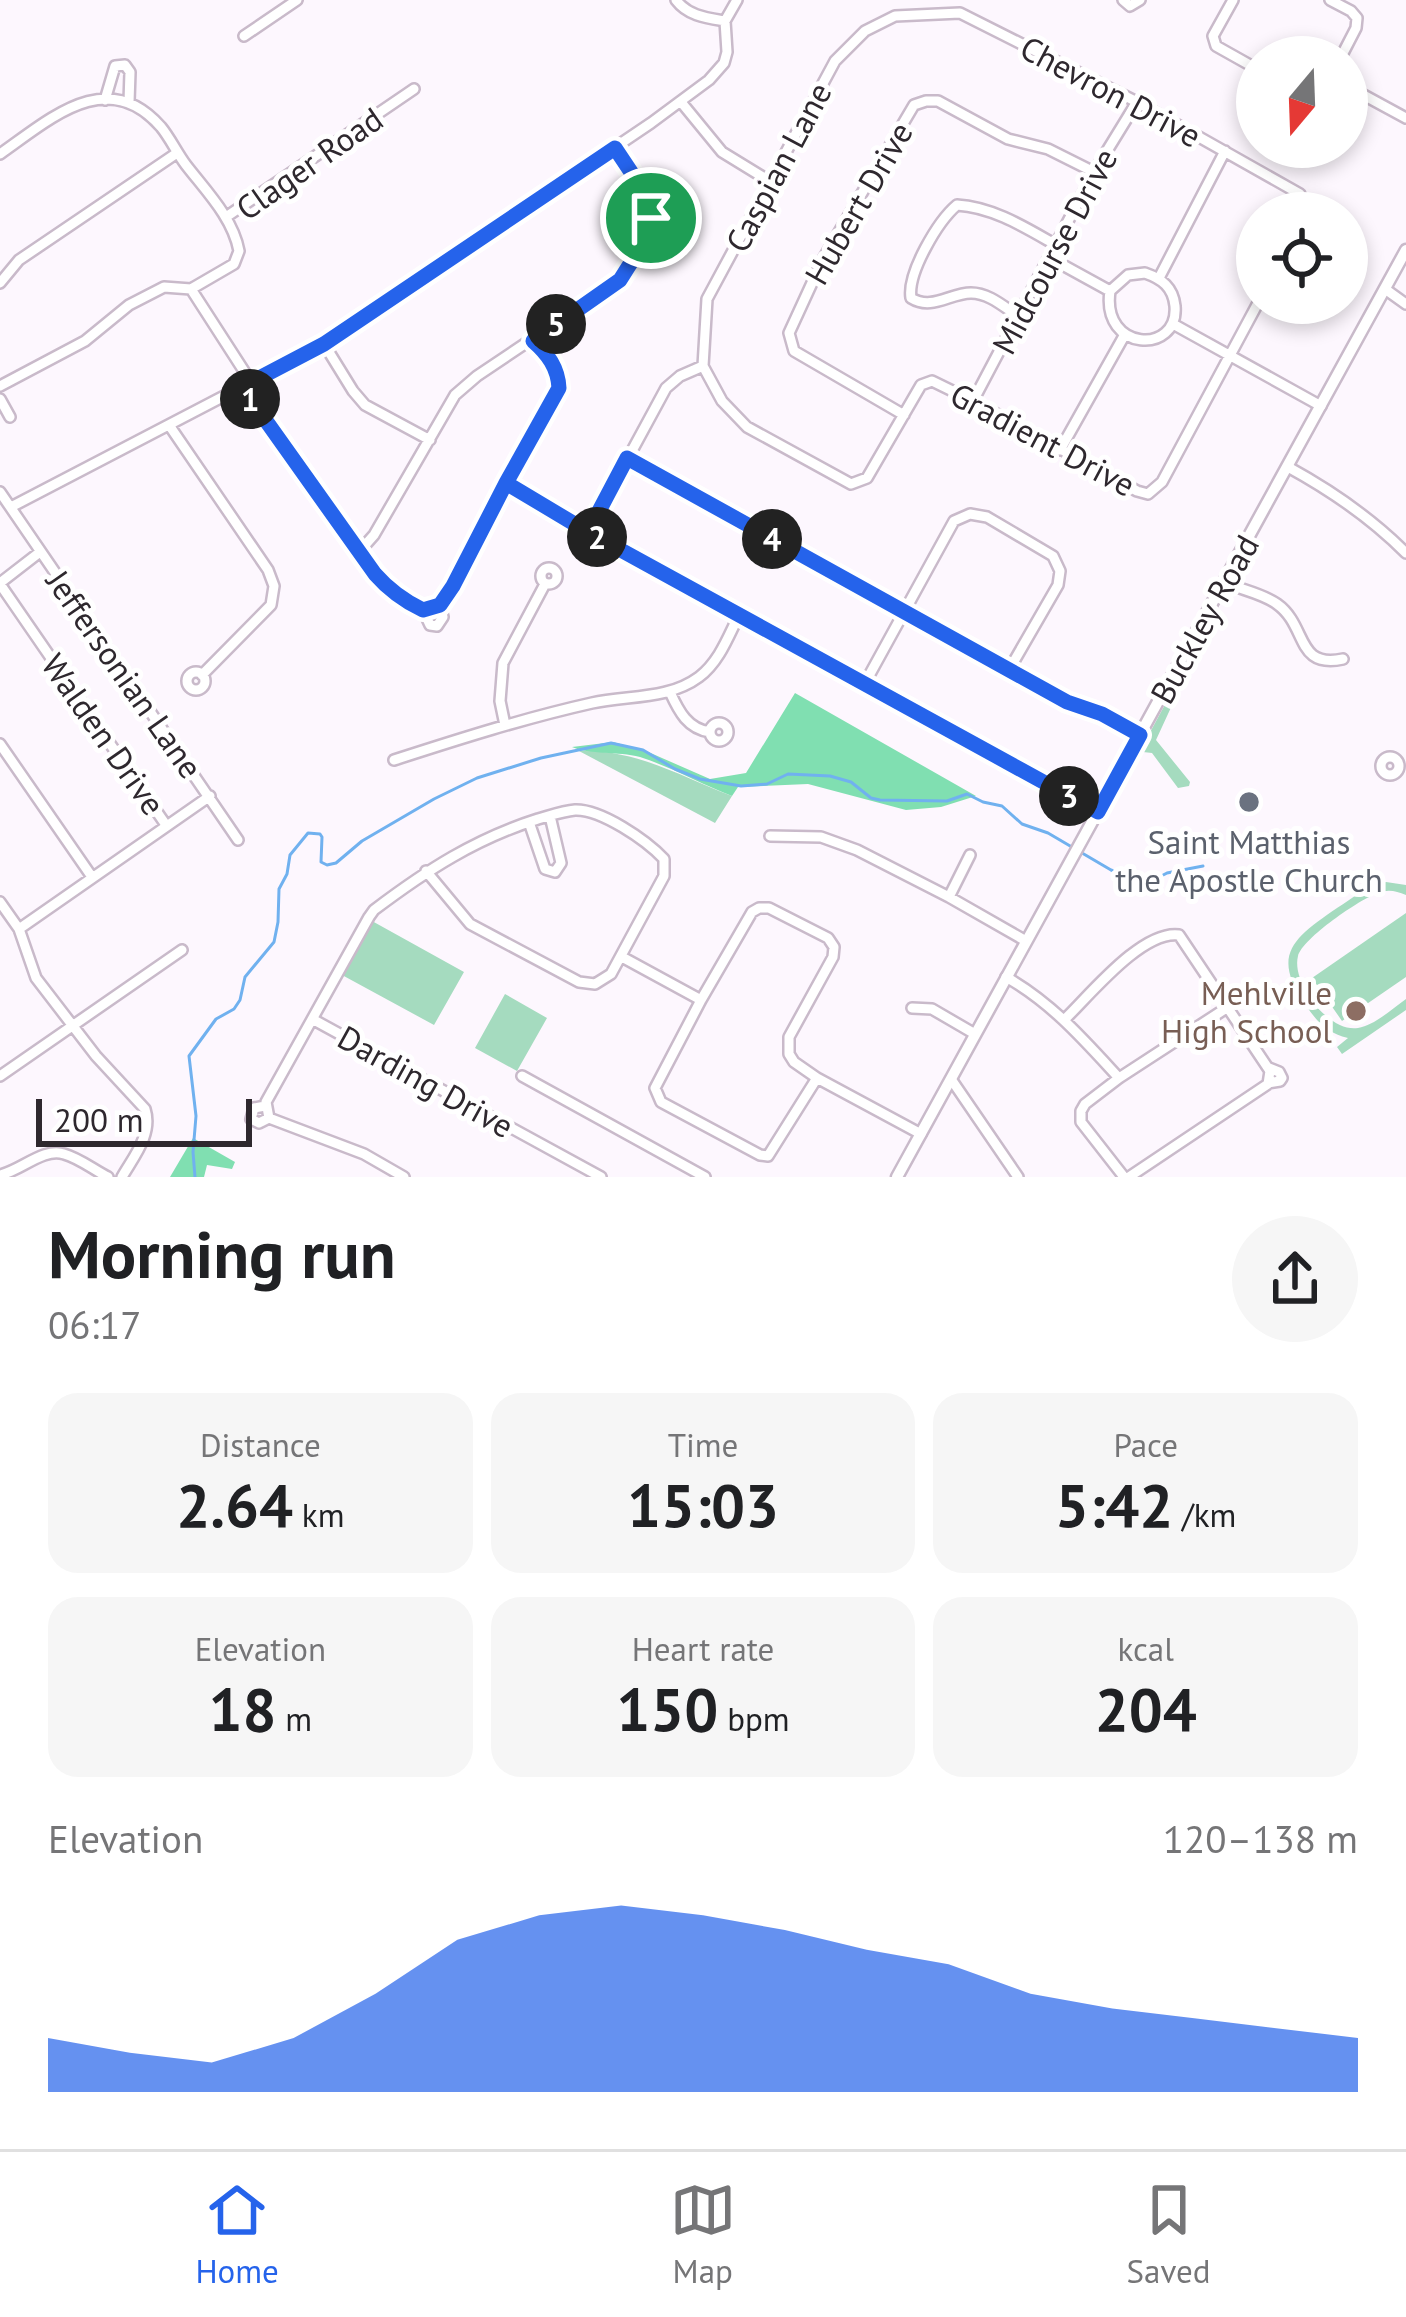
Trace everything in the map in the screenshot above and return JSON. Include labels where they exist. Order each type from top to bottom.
[{"type":"street","points":[[244,36],[297,0]]},
{"type":"street","points":[[676,0],[702,18],[725,21]]},
{"type":"street","points":[[11,507],[324,344],[681,102],[724,62],[725,21],[737,0]]},
{"type":"street","points":[[890,0],[895,16]]},
{"type":"street","points":[[960,13],[967,0]]},
{"type":"street","points":[[1123,0],[1130,6],[1140,0]]},
{"type":"street","points":[[1233,0],[1213,36],[1216,46],[1236,57]]},
{"type":"street","points":[[1330,0],[1357,18],[1352,36]]},
{"type":"street","name":"Chevron Drive","points":[[895,16],[960,13],[1136,102],[1297,192]]},
{"type":"street","name":"Caspian Lane","points":[[704,366],[707,299],[835,62],[865,31],[895,16]]},
{"type":"street","points":[[105,100],[115,66],[125,64],[130,72],[129,103]]},
{"type":"street","name":"Clager Road","points":[[0,386],[85,341],[129,305],[164,287],[190,289],[234,264],[239,247],[226,217],[413,89]]},
{"type":"street","points":[[1368,97],[1406,118]]},
{"type":"street","points":[[0,154],[71,105],[87,100],[129,103],[163,129],[226,217]]},
{"type":"street","name":"Hubert Drive","points":[[904,415],[794,351],[789,333],[823,259],[914,105],[938,100],[1008,139],[1048,149],[1094,172]]},
{"type":"street","points":[[681,102],[722,152],[771,182]]},
{"type":"street","name":"Midcourse Drive","points":[[974,401],[1136,102]]},
{"type":"street","points":[[358,553],[374,535],[455,395],[620,280],[647,235],[651,218],[641,187],[615,148]]},
{"type":"street","points":[[1159,278],[1225,151]]},
{"type":"street","points":[[0,283],[19,260],[177,153]]},
{"type":"street","points":[[1018,316],[977,293],[920,304],[911,298],[909,285],[944,217],[957,206],[973,206],[1056,245]]},
{"type":"street","name":"Buckley Road","points":[[897,1177],[1406,250]]},
{"type":"street","points":[[1050,258],[1110,291]]},
{"type":"street","points":[[0,264],[19,260]]},
{"type":"street","points":[[1145,273],[1159,278],[1175,301],[1173,324],[1156,339],[1137,341],[1124,336],[1109,314],[1110,291],[1128,275],[1145,273]]},
{"type":"street","points":[[190,289],[246,384],[358,553],[387,588],[423,610],[430,625],[437,626],[443,616],[440,605]]},
{"type":"street","points":[[1385,289],[1406,304]]},
{"type":"street","points":[[1173,324],[1321,406]]},
{"type":"street","points":[[1231,356],[1247,324]]},
{"type":"street","points":[[1060,450],[1124,336]]},
{"type":"street","points":[[423,610],[440,605],[453,586],[559,388],[549,355],[533,341]]},
{"type":"street","points":[[324,344],[365,405],[430,440]]},
{"type":"street","name":"Gradient Drive","points":[[704,366],[722,401],[746,427],[851,484],[867,478],[921,385],[932,381],[1148,494],[1162,482],[1231,356]]},
{"type":"street","points":[[588,532],[666,388],[704,366]]},
{"type":"street","points":[[0,400],[10,417]]},
{"type":"street","points":[[170,425],[268,570],[274,586],[272,605],[202,675]]},
{"type":"street","points":[[627,458],[1067,702],[1140,735]]},
{"type":"street","points":[[1288,467],[1335,493],[1406,553]]},
{"type":"street","points":[[506,483],[1098,812]]},
{"type":"street","name":"Jeffersonian Lane","points":[[0,492],[238,840]]},
{"type":"street","points":[[865,683],[954,521],[970,514],[987,517],[1053,556],[1060,571],[1058,586],[1009,670]]},
{"type":"street","points":[[0,584],[40,552]]},
{"type":"street","points":[[1224,582],[1281,607],[1315,659],[1342,659]]},
{"type":"street","name":"Walden Drive","points":[[0,584],[166,825]]},
{"type":"street","points":[[505,725],[500,701],[503,663],[545,584]]},
{"type":"street","points":[[394,760],[596,702],[670,692],[702,675],[716,661],[739,615]]},
{"type":"street","points":[[670,692],[692,727],[710,733]]},
{"type":"street","points":[[0,744],[92,877]]},
{"type":"street","points":[[19,929],[210,796]]},
{"type":"street","points":[[269,1118],[266,1106],[374,910],[426,871],[468,847],[529,822],[577,810],[595,813],[650,845],[664,859],[664,876],[622,957],[611,974],[595,984],[579,982],[470,924],[426,871]]},
{"type":"street","points":[[529,822],[544,869],[555,872],[561,863],[550,816]]},
{"type":"street","points":[[770,836],[821,837],[857,850],[1026,941]]},
{"type":"street","points":[[949,897],[970,855]]},
{"type":"street","points":[[0,902],[19,929],[36,978],[95,1056],[141,1101],[148,1116],[147,1132],[122,1177]]},
{"type":"street","points":[[817,1078],[768,1156],[661,1102],[655,1088],[701,1000],[752,912],[759,908],[769,908],[828,938],[834,947],[789,1037],[794,1062],[921,1134]]},
{"type":"street","points":[[1065,1019],[1127,958],[1158,937],[1179,935],[1228,1007],[1269,1076],[1126,1177],[1082,1122],[1085,1104],[1228,1007]]},
{"type":"street","points":[[0,1076],[182,950]]},
{"type":"street","points":[[622,957],[701,1000]]},
{"type":"street","points":[[1006,977],[1065,1019],[1119,1078]]},
{"type":"street","points":[[912,1008],[932,1010],[975,1034]]},
{"type":"street","name":"Darding Drive","points":[[314,1020],[601,1177]]},
{"type":"street","points":[[521,1076],[705,1177]]},
{"type":"street","points":[[951,1079],[1018,1177]]},
{"type":"street","points":[[266,1106],[254,1108],[250,1119],[260,1123],[269,1118],[364,1154],[404,1177]]},
{"type":"street","points":[[0,1175],[62,1152],[108,1177]]},
{"type":"green space","points":[[1188,662],[1156,740],[1190,782],[1178,788],[1152,753],[1141,749]]},
{"type":"green space","points":[[795,693],[976,796],[941,807],[906,810],[808,784],[738,787],[732,796],[640,757],[572,747],[613,742],[710,779],[746,773]]},
{"type":"green space","points":[[579,751],[639,759],[732,796],[715,823]]},
{"type":"green space","points":[[1386,882],[1406,885],[1406,895],[1385,891],[1359,903],[1321,930],[1298,956],[1306,992],[1335,1023],[1358,1028],[1371,1024],[1406,999],[1406,1010],[1342,1054],[1337,1047],[1348,1038],[1328,1030],[1309,1010],[1289,972],[1289,959],[1309,928],[1360,892]]},
{"type":"green space","points":[[1406,913],[1406,977],[1342,1021],[1312,978]]},
{"type":"green space","points":[[372,921],[464,972],[434,1025],[342,975]]},
{"type":"green space","points":[[505,994],[547,1018],[517,1071],[475,1048]]},
{"type":"green space","points":[[193,1138],[235,1162],[232,1169],[207,1165],[204,1177],[170,1177]]},
{"type":"waterway","points":[[195,1177],[196,1116],[189,1056],[216,1019],[234,1009],[245,977],[274,942],[279,889],[290,855],[308,833],[322,837],[321,862],[336,863],[362,841],[434,799],[477,778],[541,758],[611,743],[643,750],[700,779],[741,786],[767,784],[788,774],[830,776],[851,782],[880,800],[947,801],[967,794],[1002,806],[1022,824],[1137,881],[1150,882],[1167,873],[1203,866]]},
{"type":"place","name":"Saint Matthias the Apostle Church","points":[[1249,802]]},
{"type":"place","name":"Mehlville High School","points":[[1356,1011]]},
{"type":"route","points":[[651,218],[641,187],[615,148],[324,344],[242,387],[375,574],[387,588],[423,610],[440,605],[453,586],[506,483],[588,532],[1098,812],[1140,735],[1112,719],[1067,702],[627,458],[588,532],[506,483],[559,388],[549,355],[533,341],[620,280],[644,242],[651,218]]}]
